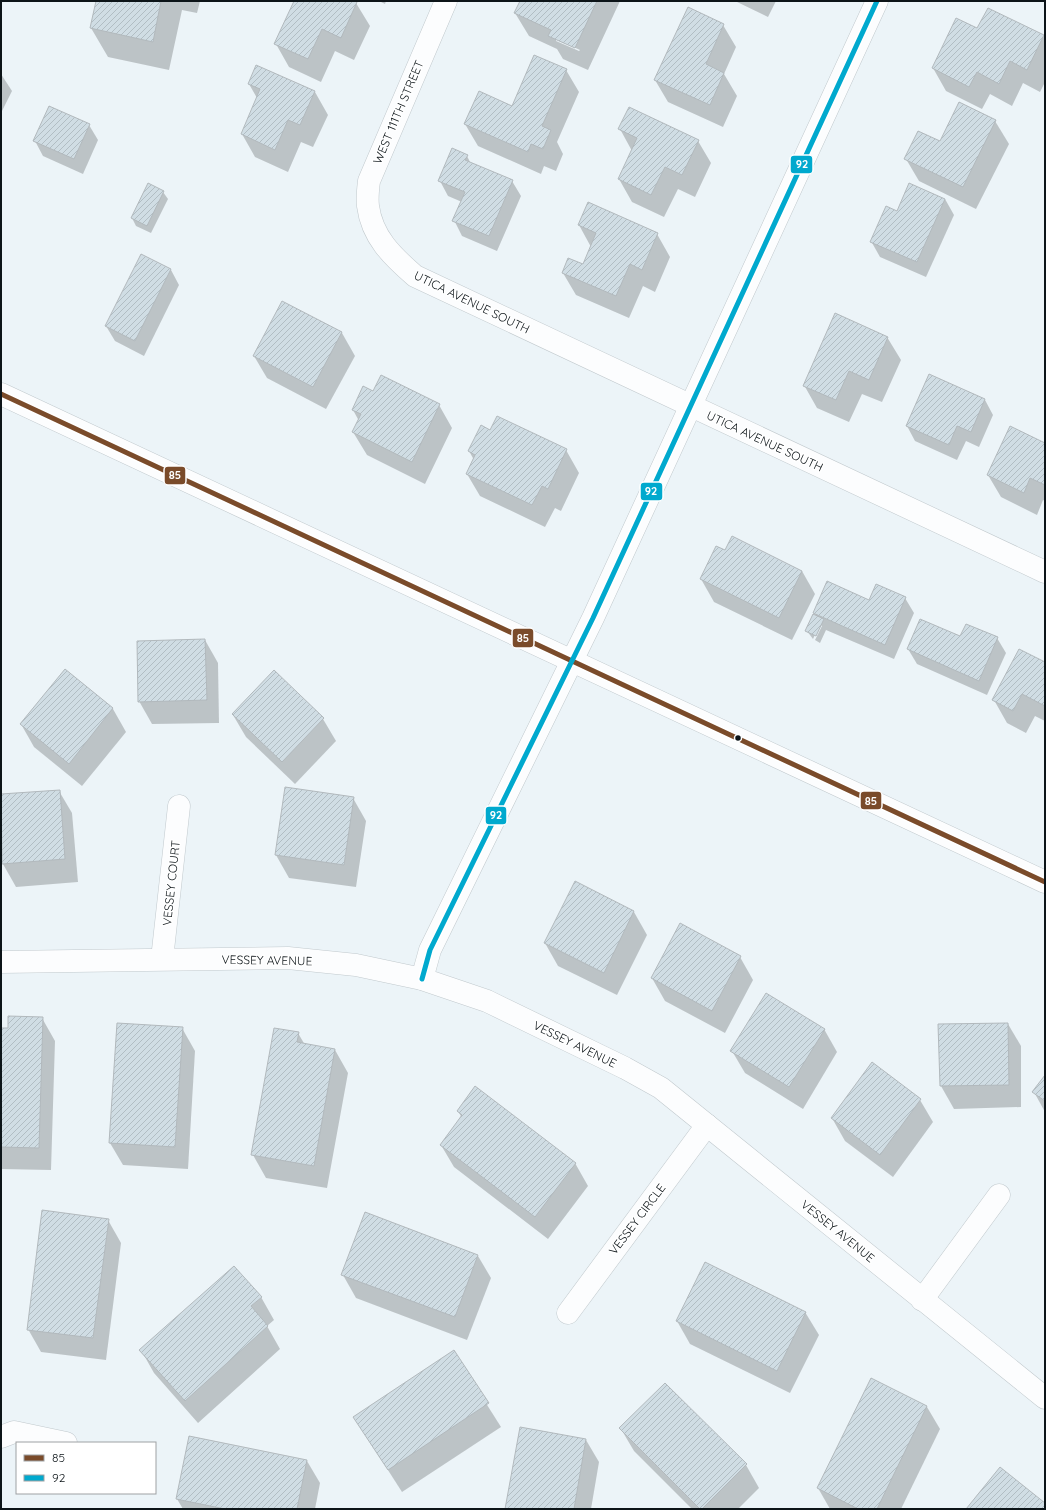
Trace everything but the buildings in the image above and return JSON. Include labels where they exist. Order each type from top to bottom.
[{"type":"street","name":"WEST 111TH STREET","points":[[373,227],[368,205],[369,181],[446,1]]},
{"type":"street","points":[[422,979],[430,950],[572,660],[691,406],[877,1]]},
{"type":"street","name":"UTICA AVENUE SOUTH","points":[[373,227],[389,253],[415,276],[1045,572]]},
{"type":"street","points":[[1,394],[1045,882]]},
{"type":"street","name":"VESSEY COURT","points":[[162,960],[179,806]]},
{"type":"street","name":"VESSEY AVENUE","points":[[1,962],[288,958],[356,965],[422,979],[487,1001],[625,1068],[661,1088],[1045,1398]]},
{"type":"street","name":"VESSEY CIRCLE","points":[[568,1313],[707,1125]]},
{"type":"street","points":[[922,1300],[999,1195]]},
{"type":"street","points":[[1,1437],[14,1432],[61,1442]]},
{"type":"transit line","name":"92","points":[[422,979],[430,950],[593,618],[877,1]]},
{"type":"transit line","name":"85","points":[[1,394],[1045,882]]}]
